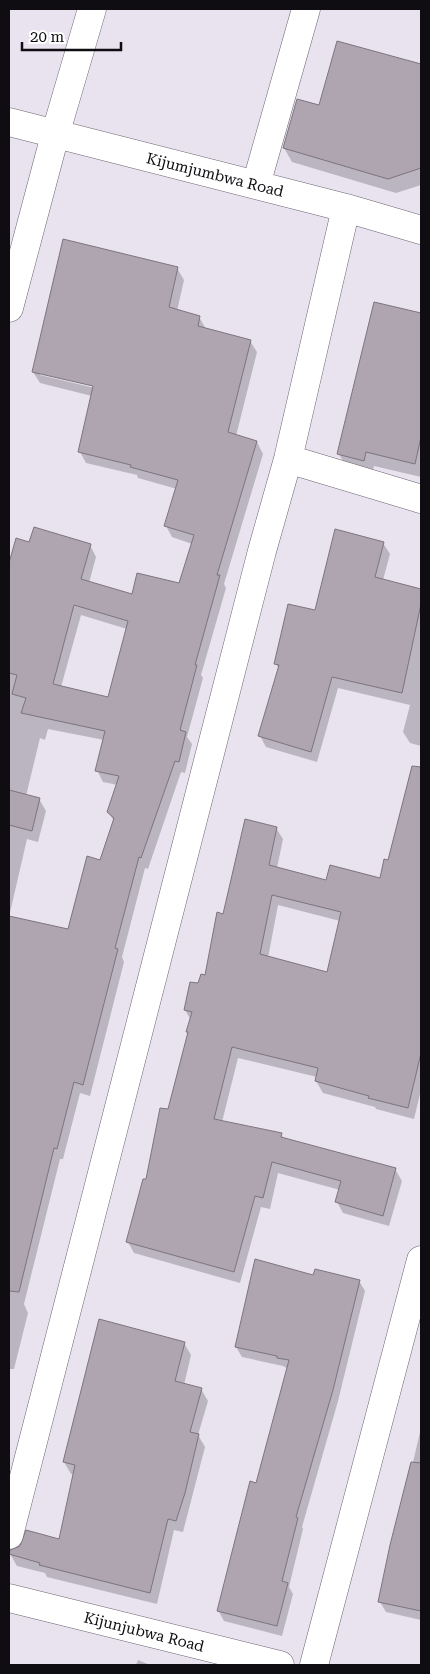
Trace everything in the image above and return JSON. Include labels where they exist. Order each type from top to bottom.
[{"type":"street","points":[[9,308],[55,135],[92,9]]},
{"type":"street","points":[[256,185],[306,9]]},
{"type":"street","name":"Kijumjumbwa Road","points":[[9,122],[346,208],[421,230]]},
{"type":"street","points":[[9,1535],[262,551],[288,459],[346,208]]},
{"type":"street","points":[[288,459],[421,499]]},
{"type":"street","points":[[314,1665],[421,1260]]},
{"type":"street","name":"Kijunjubwa Road","points":[[9,1598],[280,1665]]},
{"type":"building","points":[[337,41],[421,64],[421,168],[388,179],[283,148],[297,99],[319,105]]},
{"type":"building","points":[[63,239],[178,267],[169,307],[200,316],[198,326],[251,340],[228,432],[257,441],[217,575],[220,575],[195,665],[197,665],[180,730],[186,732],[179,762],[175,761],[141,858],[139,857],[115,948],[118,949],[83,1085],[74,1082],[57,1149],[54,1148],[19,1292],[9,1291],[9,916],[68,929],[87,856],[100,860],[114,818],[107,812],[119,776],[95,771],[105,731],[21,713],[26,698],[12,694],[17,675],[9,673],[9,563],[16,538],[29,542],[34,527],[91,544],[81,579],[132,594],[137,573],[179,583],[194,535],[164,526],[178,480],[130,467],[131,465],[78,452],[93,386],[32,372]],"holes":[[[74,605],[128,621],[108,697],[53,684]]]},
{"type":"building","points":[[374,302],[421,313],[421,437],[415,464],[366,452],[364,461],[337,454]]},
{"type":"building","points":[[335,529],[384,542],[375,577],[421,589],[421,604],[402,693],[332,677],[311,752],[258,736],[279,665],[274,664],[288,604],[315,610]]},
{"type":"building","points":[[412,766],[421,767],[421,1053],[408,1108],[368,1098],[369,1096],[315,1081],[318,1068],[232,1047],[214,1119],[282,1133],[281,1137],[396,1168],[383,1216],[335,1202],[341,1181],[272,1162],[263,1198],[255,1196],[234,1272],[126,1242],[143,1179],[146,1179],[160,1108],[168,1109],[188,1032],[186,1032],[192,1012],[184,1010],[190,982],[198,983],[201,974],[205,975],[217,912],[223,914],[245,819],[277,827],[269,865],[326,880],[330,865],[380,878],[384,859],[388,860]],"holes":[[[272,895],[341,912],[327,972],[260,954]]]},
{"type":"building","points":[[9,790],[40,798],[32,831],[9,825]]},
{"type":"building","points":[[255,1259],[313,1275],[315,1269],[360,1280],[333,1390],[296,1517],[298,1518],[282,1581],[288,1583],[277,1626],[217,1611],[250,1481],[256,1483],[289,1360],[235,1347]]},
{"type":"building","points":[[99,1319],[185,1342],[175,1381],[202,1388],[190,1432],[199,1434],[185,1493],[176,1521],[168,1519],[150,1593],[39,1565],[40,1563],[9,1554],[10,1550],[20,1546],[26,1530],[59,1539],[75,1465],[63,1462]]},
{"type":"building","points":[[411,1462],[421,1463],[421,1611],[378,1602]]}]
